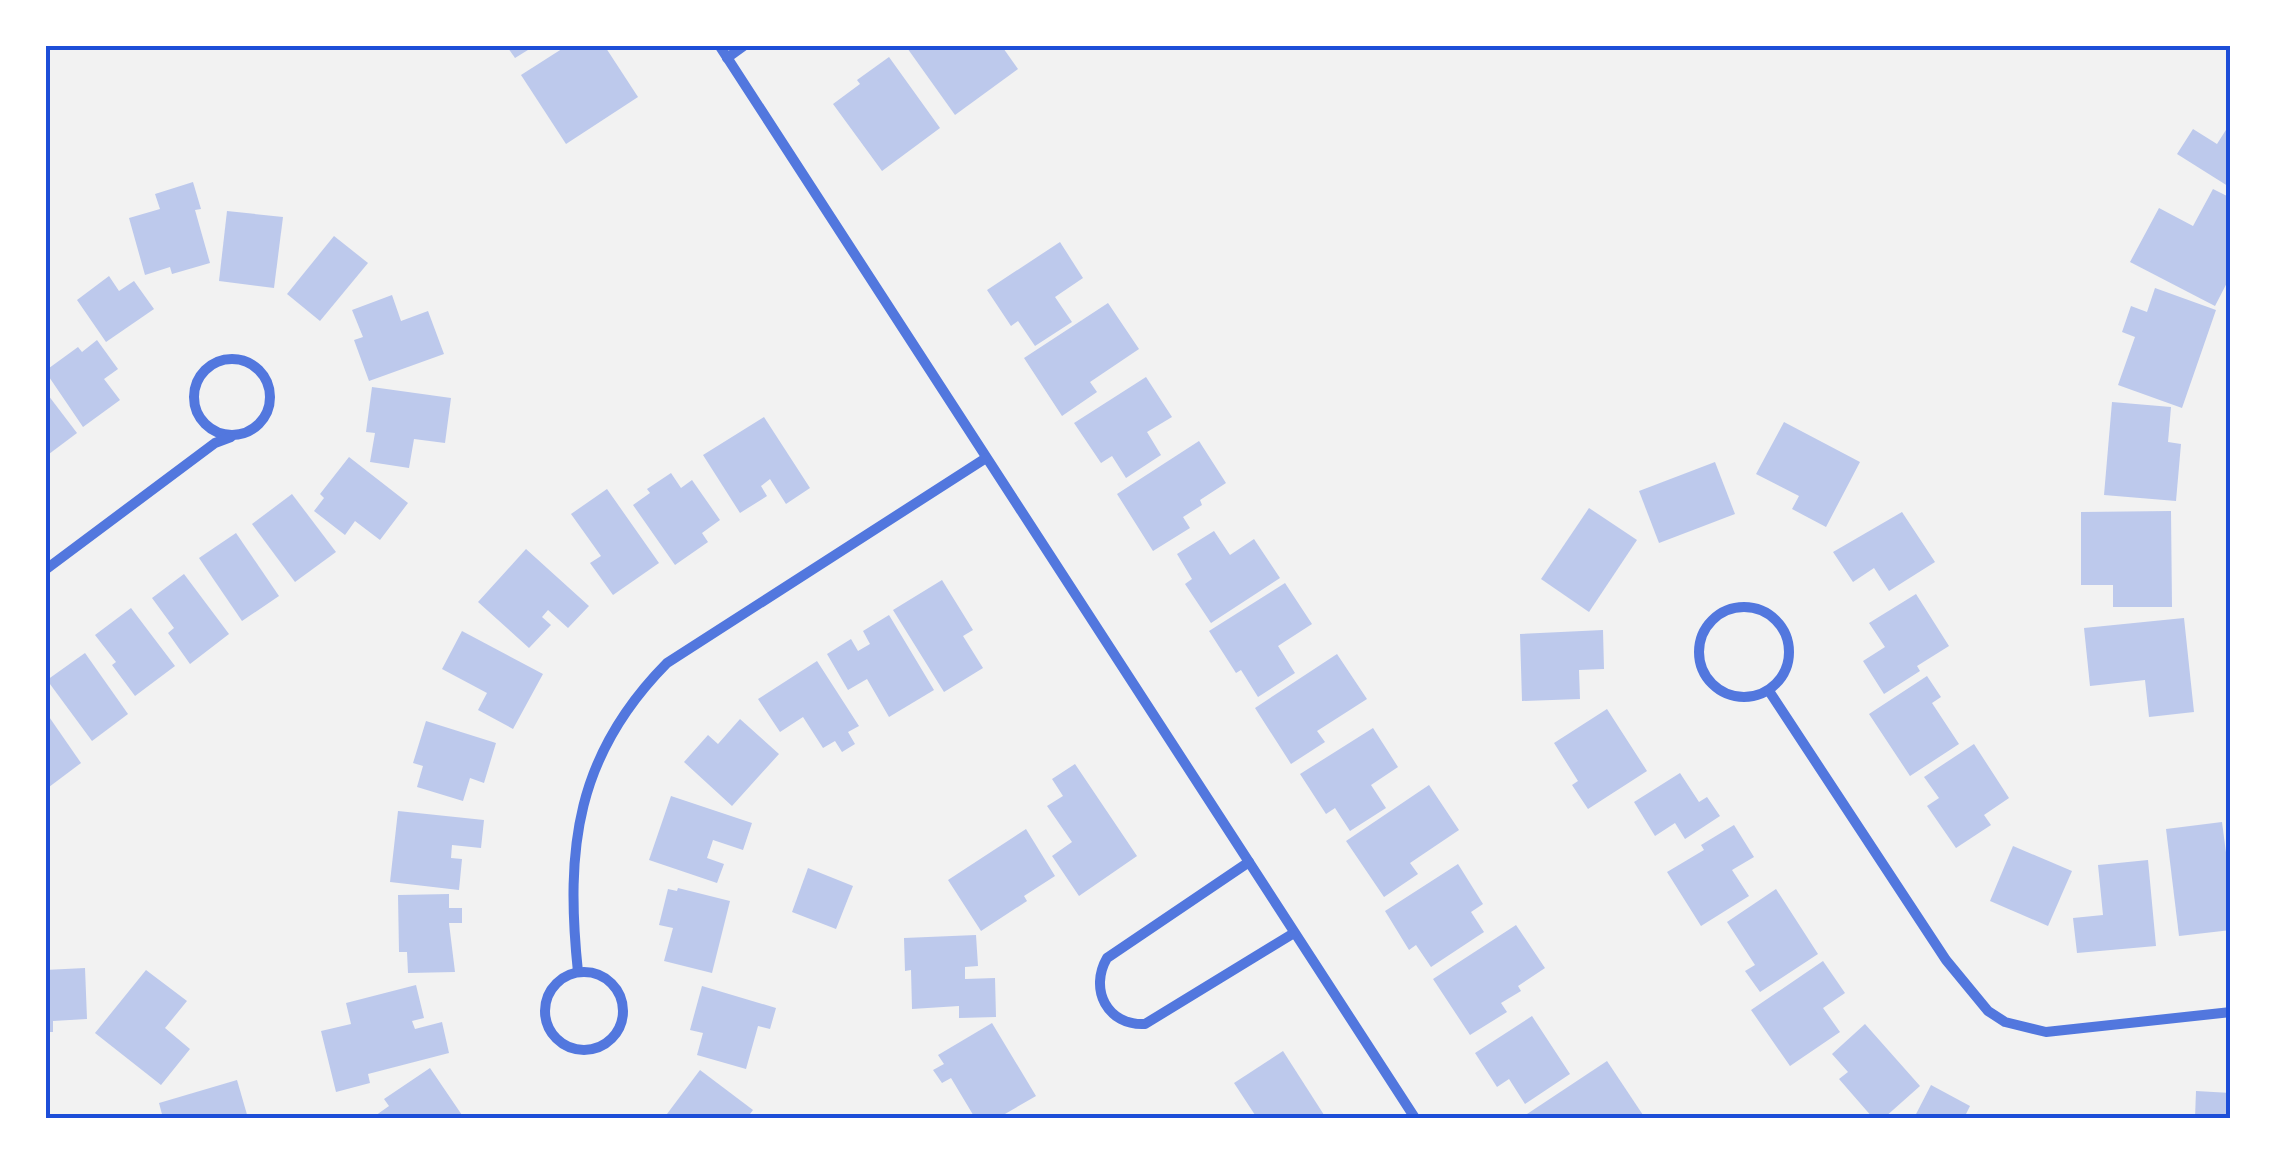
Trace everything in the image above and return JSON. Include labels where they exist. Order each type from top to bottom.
[{"type":"street","points":[[719,45],[1416,1118]]},
{"type":"street","points":[[728,58],[745,45]]},
{"type":"street","points":[[45,570],[215,444],[235,436],[258,425],[270,403],[270,391],[258,368],[235,358],[210,364],[195,384],[193,397],[195,410],[211,430],[235,436]]},
{"type":"street","points":[[578,972],[574,854],[581,808],[595,765],[636,694],[667,663],[986,458]]},
{"type":"street","points":[[1730,608],[1759,609],[1781,626],[1787,639],[1786,668],[1769,691],[1739,698],[1724,694],[1702,672],[1699,641],[1717,615],[1730,608]]},
{"type":"street","points":[[1769,691],[1946,960],[1988,1011],[2027,1029],[2046,1032],[2231,1012]]},
{"type":"street","points":[[1249,862],[1107,958],[1098,980],[1105,1004],[1124,1022],[1145,1024],[1294,933]]},
{"type":"street","points":[[578,972],[604,978],[620,998],[623,1010],[614,1036],[592,1049],[568,1046],[550,1030],[546,1018],[549,994],[556,983],[578,972]]},
{"type":"building","points":[[506,45],[536,45],[515,58]]},
{"type":"building","points":[[568,45],[604,45],[638,97],[566,144],[521,75]]},
{"type":"building","points":[[905,45],[1001,45],[1018,69],[955,115]]},
{"type":"building","points":[[889,57],[940,128],[882,171],[833,104]]},
{"type":"building","points":[[2231,122],[2231,188],[2177,154],[2193,129],[2217,144]]},
{"type":"building","points":[[193,182],[201,209],[195,210],[210,263],[172,274],[170,267],[145,275],[129,218],[160,209],[155,194]]},
{"type":"building","points":[[2213,189],[2231,198],[2231,275],[2215,306],[2130,262],[2159,208],[2193,226]]},
{"type":"building","points":[[227,211],[283,217],[274,288],[219,281]]},
{"type":"building","points":[[334,236],[368,263],[320,321],[287,294]]},
{"type":"building","points":[[1060,242],[1083,278],[1055,297],[1072,322],[1035,346],[1018,321],[1011,326],[987,290]]},
{"type":"building","points":[[109,276],[119,291],[134,281],[154,309],[106,342],[77,300]]},
{"type":"building","points":[[2155,288],[2216,310],[2182,408],[2118,385],[2135,337],[2122,332],[2131,306],[2147,312]]},
{"type":"building","points":[[392,295],[401,321],[428,311],[444,354],[369,381],[354,340],[363,337],[352,310]]},
{"type":"building","points":[[1108,303],[1139,349],[1090,382],[1097,392],[1062,416],[1024,358]]},
{"type":"building","points":[[97,340],[118,369],[104,379],[120,400],[83,427],[45,371],[78,347],[82,352]]},
{"type":"building","points":[[1146,377],[1172,417],[1147,432],[1161,455],[1126,478],[1112,456],[1101,463],[1074,423]]},
{"type":"building","points":[[372,387],[451,398],[445,443],[414,439],[409,468],[370,462],[375,433],[366,432]]},
{"type":"building","points":[[45,391],[77,433],[45,457]]},
{"type":"building","points":[[2112,402],[2171,407],[2168,442],[2181,444],[2176,501],[2104,495]]},
{"type":"building","points":[[764,417],[810,488],[786,504],[770,479],[761,486],[767,496],[740,513],[703,455]]},
{"type":"building","points":[[1784,422],[1860,462],[1826,527],[1792,509],[1799,496],[1756,474]]},
{"type":"building","points":[[1199,441],[1226,483],[1183,517],[1190,528],[1153,551],[1117,494]]},
{"type":"building","points":[[349,457],[408,503],[380,540],[355,521],[345,535],[314,511],[324,498],[320,494]]},
{"type":"building","points":[[1715,462],[1735,514],[1659,543],[1639,491]]},
{"type":"building","points":[[671,473],[681,488],[692,480],[720,520],[702,533],[708,542],[675,565],[633,505],[650,493],[647,489]]},
{"type":"building","points":[[607,489],[659,563],[613,595],[590,563],[601,556],[571,514]]},
{"type":"building","points":[[292,494],[336,552],[295,582],[252,524]]},
{"type":"building","points":[[1589,508],[1637,540],[1589,612],[1541,579]]},
{"type":"building","points":[[2171,511],[2172,607],[2113,607],[2113,585],[2081,585],[2081,512]]},
{"type":"building","points":[[1902,512],[1935,562],[1889,591],[1874,568],[1853,582],[1833,552]]},
{"type":"building","points":[[1214,531],[1230,555],[1254,539],[1280,578],[1211,623],[1185,584],[1192,579],[1177,554]]},
{"type":"building","points":[[236,533],[279,596],[242,621],[199,558]]},
{"type":"building","points":[[526,549],[589,606],[568,628],[548,610],[542,617],[551,625],[529,648],[478,602]]},
{"type":"building","points":[[184,574],[229,634],[190,664],[168,633],[174,628],[152,598]]},
{"type":"building","points":[[942,580],[973,630],[963,636],[983,668],[944,692],[893,610]]},
{"type":"building","points":[[1285,583],[1312,624],[1278,646],[1295,673],[1258,697],[1241,670],[1236,673],[1209,631]]},
{"type":"building","points":[[1916,594],[1949,646],[1884,694],[1863,661],[1885,647],[1869,623]]},
{"type":"building","points":[[131,608],[175,666],[135,696],[95,635]]},
{"type":"building","points":[[889,615],[934,690],[889,717],[867,679],[848,690],[827,654],[851,639],[858,651],[870,644],[863,631]]},
{"type":"building","points":[[2184,618],[2194,712],[2149,717],[2145,680],[2090,686],[2084,628]]},
{"type":"building","points":[[1603,630],[1604,669],[1579,670],[1580,699],[1522,701],[1520,634]]},
{"type":"building","points":[[462,631],[543,674],[513,729],[478,710],[487,693],[442,669]]},
{"type":"building","points":[[85,653],[128,714],[92,741],[47,680]]},
{"type":"building","points":[[1337,654],[1367,699],[1317,731],[1325,742],[1291,764],[1255,708]]},
{"type":"building","points":[[817,661],[859,726],[848,732],[855,744],[842,752],[835,741],[823,748],[803,717],[780,732],[758,699]]},
{"type":"building","points":[[1927,676],[1941,697],[1932,703],[1959,744],[1910,776],[1869,714]]},
{"type":"building","points":[[1607,709],[1647,771],[1588,809],[1572,785],[1578,781],[1554,743]]},
{"type":"building","points":[[45,711],[81,763],[45,790]]},
{"type":"building","points":[[740,719],[779,754],[732,806],[684,762],[708,735],[718,744]]},
{"type":"building","points":[[426,721],[496,743],[484,783],[470,778],[463,801],[417,787],[423,766],[413,763]]},
{"type":"building","points":[[1373,728],[1398,767],[1371,785],[1386,808],[1350,831],[1335,808],[1326,814],[1300,774]]},
{"type":"building","points":[[1974,744],[2009,798],[1984,815],[1991,825],[1956,848],[1927,806],[1939,798],[1924,777]]},
{"type":"building","points":[[1075,764],[1137,856],[1079,896],[1052,856],[1072,842],[1047,806],[1063,796],[1052,779]]},
{"type":"building","points":[[1680,773],[1699,802],[1707,797],[1720,816],[1685,839],[1675,823],[1655,836],[1634,802]]},
{"type":"building","points":[[1429,785],[1459,830],[1410,863],[1418,874],[1384,897],[1346,841]]},
{"type":"building","points":[[671,796],[752,823],[743,850],[713,840],[707,858],[724,864],[717,883],[649,860]]},
{"type":"building","points":[[398,811],[484,820],[481,848],[452,845],[451,858],[462,859],[459,890],[390,882]]},
{"type":"building","points":[[2222,822],[2231,891],[2231,930],[2179,936],[2166,829]]},
{"type":"building","points":[[1734,825],[1754,857],[1732,870],[1749,896],[1701,926],[1667,872],[1704,850],[1701,845]]},
{"type":"building","points":[[1026,829],[1055,876],[1024,896],[1027,901],[981,931],[948,880]]},
{"type":"building","points":[[2013,846],[2072,871],[2048,926],[1990,901]]},
{"type":"building","points":[[2148,860],[2156,946],[2077,953],[2073,918],[2103,915],[2098,865]]},
{"type":"building","points":[[1458,864],[1483,904],[1471,912],[1484,932],[1431,967],[1416,945],[1409,950],[1385,911]]},
{"type":"building","points":[[808,868],[853,886],[836,929],[792,912]]},
{"type":"building","points":[[668,889],[730,901],[712,973],[664,961],[673,928],[659,925]]},
{"type":"building","points":[[1776,889],[1818,954],[1760,992],[1745,971],[1755,965],[1727,922]]},
{"type":"building","points":[[449,894],[449,908],[462,908],[462,923],[449,923],[455,972],[408,973],[407,952],[399,952],[398,895]]},
{"type":"building","points":[[1516,925],[1545,968],[1518,986],[1521,991],[1501,1003],[1507,1012],[1470,1035],[1433,979]]},
{"type":"building","points":[[976,935],[978,966],[965,967],[965,979],[995,978],[996,1017],[959,1018],[959,1006],[912,1009],[911,970],[905,971],[904,938]]},
{"type":"building","points":[[1823,961],[1845,993],[1823,1008],[1840,1032],[1790,1066],[1751,1010]]},
{"type":"building","points":[[85,968],[87,1019],[53,1021],[53,1032],[45,1032],[45,970]]},
{"type":"building","points":[[146,970],[187,1001],[165,1028],[190,1049],[161,1085],[95,1033]]},
{"type":"building","points":[[416,985],[424,1018],[412,1021],[415,1029],[442,1022],[449,1053],[368,1074],[370,1083],[336,1092],[321,1031],[351,1024],[346,1003]]},
{"type":"building","points":[[702,986],[776,1008],[770,1029],[758,1026],[746,1069],[697,1055],[703,1033],[690,1030]]},
{"type":"building","points":[[1532,1016],[1570,1074],[1525,1104],[1509,1079],[1497,1087],[1475,1053]]},
{"type":"building","points":[[992,1023],[1036,1096],[998,1118],[975,1118],[951,1078],[942,1083],[933,1070],[944,1064],[938,1055]]},
{"type":"building","points":[[1865,1024],[1920,1086],[1884,1118],[1873,1118],[1839,1079],[1848,1072],[1832,1054]]},
{"type":"building","points":[[1283,1051],[1326,1118],[1257,1118],[1234,1083]]},
{"type":"building","points":[[1607,1061],[1645,1118],[1521,1118]]},
{"type":"building","points":[[430,1068],[464,1118],[372,1118],[389,1106],[384,1099]]},
{"type":"building","points":[[700,1070],[753,1110],[747,1118],[664,1118]]},
{"type":"building","points":[[237,1080],[248,1118],[163,1118],[159,1103]]},
{"type":"building","points":[[1931,1085],[1970,1106],[1964,1118],[1914,1118]]},
{"type":"building","points":[[2196,1091],[2231,1093],[2231,1118],[2195,1118]]}]
